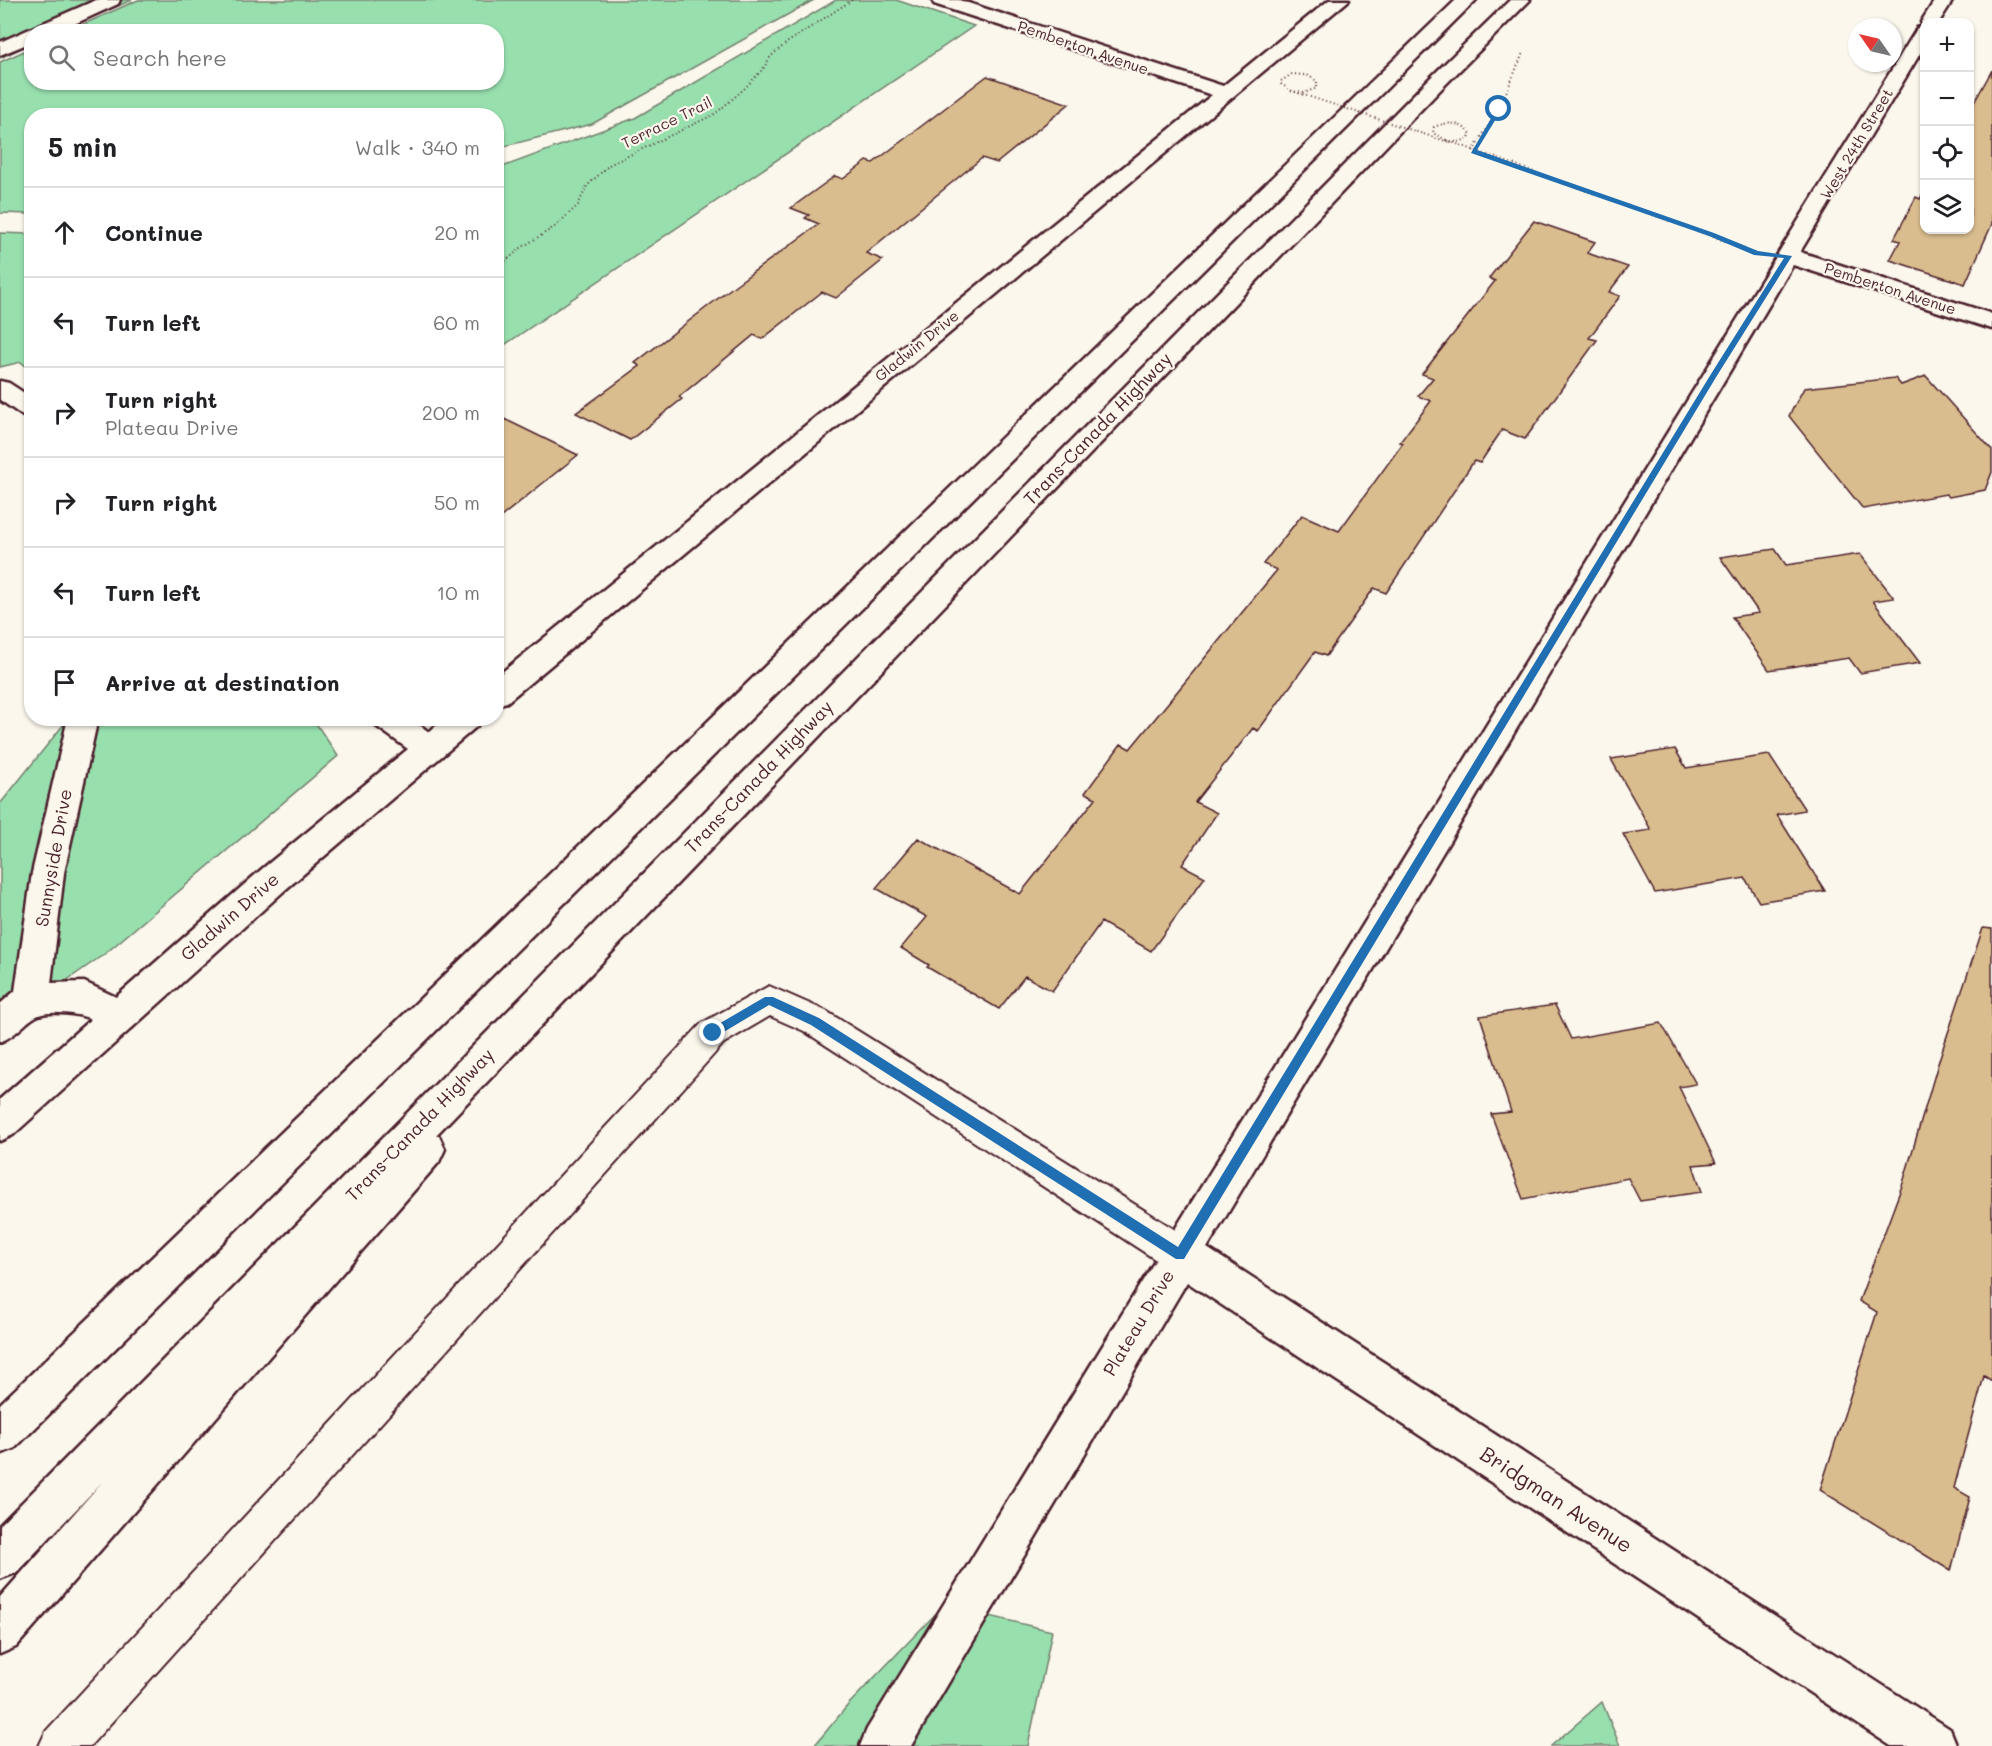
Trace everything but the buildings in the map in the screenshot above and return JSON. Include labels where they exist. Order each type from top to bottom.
[{"type":"main road","points":[[58,24],[111,0]]},
{"type":"main road","name":"Pemberton Avenue","points":[[941,0],[1225,93]]},
{"type":"main road","name":"Gladwin Drive","points":[[504,687],[1340,0]]},
{"type":"main road","points":[[0,1433],[1467,0]]},
{"type":"main road","name":"Trans-Canada Highway","points":[[0,1557],[1418,102],[1521,0]]},
{"type":"main road","points":[[1933,18],[1944,0]]},
{"type":"main road","points":[[0,49],[24,38]]},
{"type":"main road","name":"West 24th Street","points":[[1789,256],[1920,39]]},
{"type":"main road","name":"Pemberton Avenue","points":[[1789,256],[1992,322]]},
{"type":"main road","name":"Plateau Drive","points":[[884,1746],[1708,384],[1789,256]]},
{"type":"main road","points":[[0,389],[24,405]]},
{"type":"main road","name":"Sunnyside Drive","points":[[32,999],[48,873],[81,726]]},
{"type":"main road","points":[[398,726],[430,748]]},
{"type":"main road","name":"Gladwin Drive","points":[[0,1123],[274,879],[456,726]]},
{"type":"main road","points":[[0,1631],[719,818]]},
{"type":"main road","points":[[0,1026],[32,999],[84,998],[118,1016]]},
{"type":"main road","name":"Bridgman Avenue","points":[[1180,1254],[1933,1746]]},
{"type":"lane","points":[[62,1746],[713,1033],[769,1000],[815,1021],[1180,1254]]},
{"type":"path","name":"Terrace Trail","points":[[504,262],[521,248],[556,226],[578,205],[587,186],[609,165],[715,114],[744,89],[763,69],[771,56],[788,42],[852,0]]},
{"type":"path","points":[[1473,151],[1499,109],[1527,46]]},
{"type":"path","points":[[1298,93],[1314,90],[1317,81],[1310,76],[1298,74],[1281,81],[1283,87],[1292,91],[1445,141],[1463,141],[1468,139],[1471,134],[1466,128],[1455,123],[1434,126],[1433,133],[1446,140],[1473,151],[1701,231],[1756,253],[1789,256]]},
{"type":"green space","points":[[0,0],[132,0],[76,24],[24,24],[24,47],[0,58]]},
{"type":"green space","points":[[138,0],[814,0],[592,124],[504,146],[504,108],[24,108],[24,214],[0,213],[0,62],[24,51],[24,90],[504,90],[504,24],[84,24]]},
{"type":"green space","points":[[836,0],[896,0],[974,26],[504,345],[504,166],[635,118]]},
{"type":"green space","points":[[0,233],[24,234],[24,365],[21,362],[0,367]]},
{"type":"green space","points":[[62,726],[318,726],[338,756],[106,953],[0,1027],[0,804]]},
{"type":"green space","points":[[944,1605],[1052,1631],[1028,1746],[814,1746],[848,1705]]},
{"type":"green space","points":[[1602,1702],[1620,1746],[1551,1746]]},
{"type":"route","points":[[713,1033],[769,1000],[815,1021],[1180,1254],[1714,374],[1789,256],[1756,253],[1712,235],[1473,151],[1499,109]]}]
